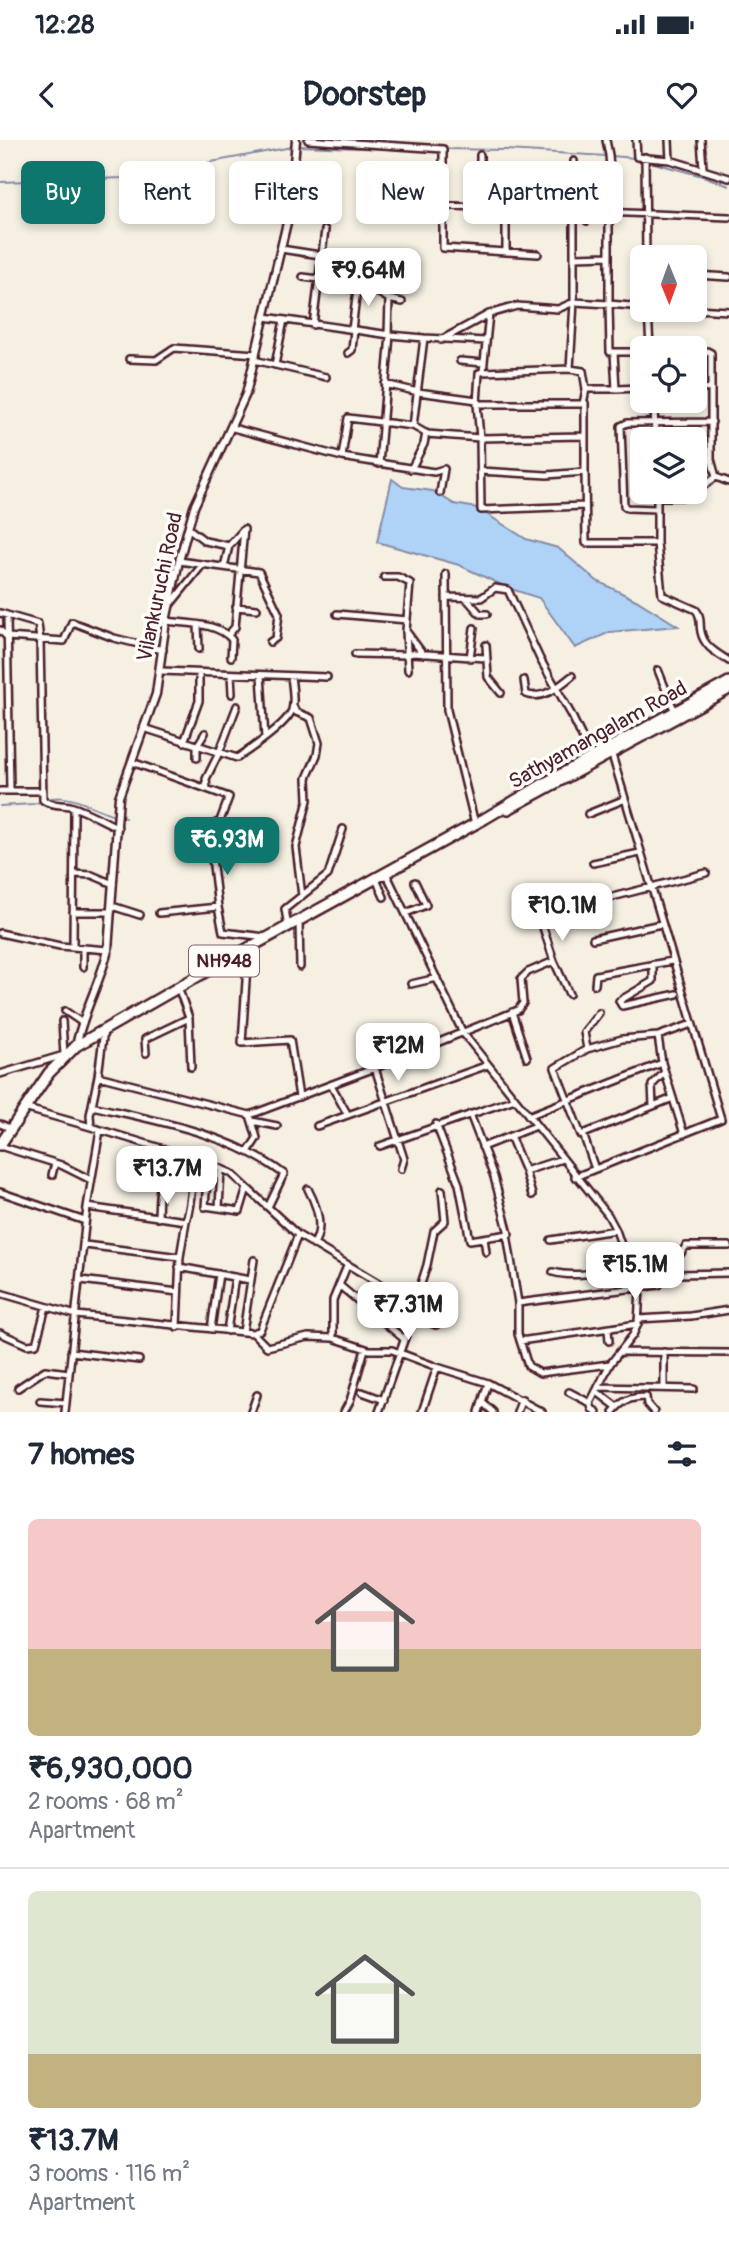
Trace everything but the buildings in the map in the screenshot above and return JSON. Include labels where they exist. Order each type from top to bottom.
[{"type":"highway","name":"Sathyamangalam Road","points":[[480,822],[521,804],[612,755],[729,682]]},
{"type":"highway","name":"Sathyamangalam Road","points":[[0,1146],[49,1073],[76,1046],[178,987],[480,822],[545,783],[676,712],[729,689]]},
{"type":"street","points":[[308,140],[443,151],[443,161]]},
{"type":"street","points":[[420,148],[421,140]]},
{"type":"street","points":[[606,140],[609,161]]},
{"type":"street","points":[[636,140],[637,157],[645,160],[670,160],[729,178]]},
{"type":"street","points":[[669,140],[670,160]]},
{"type":"street","points":[[701,140],[703,168]]},
{"type":"street","name":"Vilankuruchi Road","points":[[76,1046],[81,1022],[102,973],[108,950],[119,797],[156,694],[166,621],[194,507],[233,428],[246,394],[290,210],[296,144]]},
{"type":"street","points":[[481,155],[481,161]]},
{"type":"street","points":[[645,160],[643,213],[645,245]]},
{"type":"street","points":[[623,212],[729,217]]},
{"type":"street","points":[[443,224],[443,248],[537,254]]},
{"type":"street","points":[[506,224],[506,252]]},
{"type":"street","points":[[570,369],[575,224]]},
{"type":"street","points":[[610,224],[610,352],[630,352]]},
{"type":"street","points":[[313,325],[325,230]]},
{"type":"street","points":[[281,249],[359,261],[352,350],[348,353]]},
{"type":"street","points":[[574,257],[609,256]]},
{"type":"street","points":[[707,276],[729,277]]},
{"type":"street","points":[[303,278],[319,279]]},
{"type":"street","points":[[357,289],[377,292],[402,302]]},
{"type":"street","points":[[379,464],[390,299]]},
{"type":"street","points":[[441,340],[489,314],[517,306],[558,309],[573,302],[630,306]]},
{"type":"street","points":[[707,310],[729,311]]},
{"type":"street","points":[[483,372],[489,314]]},
{"type":"street","points":[[265,317],[389,335],[486,341]]},
{"type":"street","points":[[275,365],[284,320]]},
{"type":"street","points":[[413,426],[424,338]]},
{"type":"street","points":[[129,359],[156,360],[174,348],[255,357],[275,365],[326,377]]},
{"type":"street","points":[[708,351],[711,353],[711,459],[716,477]]},
{"type":"street","points":[[614,352],[616,388]]},
{"type":"street","points":[[460,361],[484,363]]},
{"type":"street","points":[[584,506],[481,510],[477,402],[479,373],[570,369],[583,371],[586,389],[586,543],[657,543]]},
{"type":"street","points":[[385,384],[477,402],[585,403]]},
{"type":"street","points":[[586,389],[630,388]]},
{"type":"street","points":[[707,389],[711,389]]},
{"type":"street","points":[[654,413],[654,427]]},
{"type":"street","points":[[342,457],[348,418],[413,426],[426,433],[480,438],[585,436]]},
{"type":"street","points":[[657,509],[625,507],[621,471],[621,426],[627,423],[712,422]]},
{"type":"street","points":[[233,428],[342,457],[434,472],[444,469],[440,493]]},
{"type":"street","points":[[411,469],[424,444],[426,433]]},
{"type":"street","points":[[480,471],[547,475],[585,472]]},
{"type":"street","points":[[716,477],[729,482]]},
{"type":"street","points":[[707,483],[716,477]]},
{"type":"street","points":[[657,504],[657,543],[662,595],[696,610],[706,645],[729,661]]},
{"type":"street","points":[[188,528],[205,541],[229,546]]},
{"type":"street","points":[[224,567],[229,546],[244,529],[235,627],[228,635]]},
{"type":"street","points":[[179,561],[259,572],[279,614],[276,638],[270,642]]},
{"type":"street","points":[[170,605],[203,564]]},
{"type":"street","points":[[446,574],[447,710],[480,822]]},
{"type":"street","points":[[384,577],[398,577],[410,583],[406,631],[408,670]]},
{"type":"street","points":[[446,597],[481,598],[495,588],[508,590],[540,659],[592,758]]},
{"type":"street","points":[[466,598],[480,614],[487,614]]},
{"type":"street","points":[[236,607],[257,609]]},
{"type":"street","points":[[10,791],[7,637],[3,614],[38,624],[41,791],[44,801],[74,808],[118,828]]},
{"type":"street","points":[[337,614],[407,620]]},
{"type":"street","points":[[166,621],[213,627],[228,635],[232,640],[231,657]]},
{"type":"street","points":[[0,630],[7,637],[64,641],[72,622],[114,638],[163,650]]},
{"type":"street","points":[[198,625],[199,649]]},
{"type":"street","points":[[470,658],[474,628]]},
{"type":"street","points":[[406,631],[423,654]]},
{"type":"street","points":[[486,645],[488,677],[501,693]]},
{"type":"street","points":[[355,654],[485,658]]},
{"type":"street","points":[[658,670],[676,712]]},
{"type":"street","points":[[160,671],[327,677]]},
{"type":"street","points":[[184,742],[199,701],[199,673]]},
{"type":"street","points":[[231,674],[232,694]]},
{"type":"street","points":[[261,675],[265,738]]},
{"type":"street","points":[[144,728],[237,758],[265,738],[291,713],[291,676]]},
{"type":"street","points":[[524,680],[526,694],[544,695],[572,676]]},
{"type":"street","points":[[207,789],[206,779],[237,706]]},
{"type":"street","points":[[293,706],[296,712],[311,718],[319,743],[307,778],[308,800],[296,847],[302,896]]},
{"type":"street","points":[[197,758],[197,746],[205,733]]},
{"type":"street","points":[[575,1177],[721,1119],[623,800],[612,755]]},
{"type":"street","points":[[132,762],[229,797],[220,821],[216,822],[209,833],[223,932],[269,938]]},
{"type":"street","points":[[0,791],[41,791]]},
{"type":"street","points":[[588,814],[623,800]]},
{"type":"street","points":[[73,947],[74,808]]},
{"type":"street","points":[[288,928],[285,909],[327,875],[343,829]]},
{"type":"street","points":[[593,863],[640,853]]},
{"type":"street","points":[[386,873],[463,1033],[608,1216],[640,1289],[638,1322],[621,1352],[610,1364],[590,1403]]},
{"type":"street","points":[[581,905],[706,873]]},
{"type":"street","points":[[74,874],[92,875],[113,884]]},
{"type":"street","points":[[376,879],[384,897]]},
{"type":"street","points":[[405,913],[426,905],[415,882]]},
{"type":"street","points":[[534,900],[554,961],[569,993]]},
{"type":"street","points":[[159,913],[218,907]]},
{"type":"street","points":[[73,912],[111,909],[139,915]]},
{"type":"street","points":[[299,921],[300,967]]},
{"type":"street","points":[[593,939],[661,924]]},
{"type":"street","points":[[0,933],[73,947],[108,950]]},
{"type":"street","points":[[83,947],[83,967]]},
{"type":"street","points":[[248,950],[242,1043],[290,1040],[299,1097]]},
{"type":"street","points":[[251,1118],[519,1010],[523,1003],[521,979],[528,972],[554,961]]},
{"type":"street","points":[[595,985],[596,975],[672,961]]},
{"type":"street","points":[[653,964],[653,981],[619,1001],[622,1006],[677,994]]},
{"type":"street","points":[[411,984],[437,978]]},
{"type":"street","points":[[178,987],[189,1017],[191,1067]]},
{"type":"street","points":[[65,1011],[81,1022]]},
{"type":"street","points":[[512,1012],[527,1058]]},
{"type":"street","points":[[587,1049],[584,1032],[599,1013]]},
{"type":"street","points":[[146,1053],[145,1039],[189,1017]]},
{"type":"street","points":[[0,1074],[66,1055],[62,1021]]},
{"type":"street","points":[[595,1170],[555,1068],[587,1049],[622,1039],[658,1036],[692,1024]]},
{"type":"street","points":[[91,1127],[104,1030]]},
{"type":"street","points":[[658,1036],[662,1063],[684,1134]]},
{"type":"street","points":[[528,1116],[662,1063]]},
{"type":"street","points":[[317,1126],[488,1065]]},
{"type":"street","points":[[375,1069],[404,1159],[401,1169]]},
{"type":"street","points":[[653,1106],[652,1085],[665,1072]]},
{"type":"street","points":[[98,1076],[277,1126]]},
{"type":"street","points":[[331,1085],[348,1115]]},
{"type":"street","points":[[583,1134],[673,1098]]},
{"type":"street","points":[[380,1146],[436,1124],[515,1099]]},
{"type":"street","points":[[92,1106],[184,1128],[265,1160],[284,1174],[268,1207]]},
{"type":"street","points":[[24,1108],[195,1159],[231,1173],[298,1235],[414,1306]]},
{"type":"street","points":[[470,1114],[494,1177],[509,1234],[520,1340],[527,1366],[540,1373],[610,1364]]},
{"type":"street","points":[[248,1152],[257,1138],[251,1118]]},
{"type":"street","points":[[0,1124],[10,1128]]},
{"type":"street","points":[[436,1124],[459,1184],[470,1240],[507,1234]]},
{"type":"street","points":[[482,1147],[536,1126]]},
{"type":"street","points":[[65,1412],[85,1245],[85,1221],[100,1130]]},
{"type":"street","points":[[510,1136],[526,1171],[532,1195]]},
{"type":"street","points":[[0,1146],[55,1163],[91,1180]]},
{"type":"street","points":[[158,1218],[160,1182],[172,1163],[184,1156]]},
{"type":"street","points":[[177,1327],[180,1257],[186,1220],[192,1203],[191,1181],[195,1159]]},
{"type":"street","points":[[526,1171],[562,1159]]},
{"type":"street","points":[[52,1175],[55,1163]]},
{"type":"street","points":[[208,1164],[204,1208],[240,1211],[247,1188]]},
{"type":"street","points":[[219,1208],[221,1169]]},
{"type":"street","points":[[309,1189],[318,1208],[318,1238],[313,1245]]},
{"type":"street","points":[[380,1412],[413,1316],[433,1231],[445,1221],[442,1190]]},
{"type":"street","points":[[0,1192],[85,1221]]},
{"type":"street","points":[[87,1207],[186,1220]]},
{"type":"street","points":[[551,1240],[616,1230]]},
{"type":"street","points":[[0,1293],[76,1315],[253,1333],[260,1330],[298,1235]]},
{"type":"street","points":[[484,1238],[486,1252]]},
{"type":"street","points":[[85,1245],[180,1257]]},
{"type":"street","points":[[518,1303],[659,1285],[686,1246],[729,1246]]},
{"type":"street","points":[[243,1332],[254,1260]]},
{"type":"street","points":[[332,1338],[333,1300],[347,1266]]},
{"type":"street","points":[[179,1267],[250,1280]]},
{"type":"street","points":[[553,1272],[568,1277],[629,1268]]},
{"type":"street","points":[[678,1274],[729,1273]]},
{"type":"street","points":[[211,1329],[219,1274]]},
{"type":"street","points":[[227,1331],[235,1277]]},
{"type":"street","points":[[81,1280],[178,1292]]},
{"type":"street","points":[[339,1285],[404,1339]]},
{"type":"street","points":[[0,1333],[27,1345],[36,1344],[46,1307]]},
{"type":"street","points":[[520,1340],[729,1310]]},
{"type":"street","points":[[413,1316],[436,1325]]},
{"type":"street","points":[[608,1329],[609,1341]]},
{"type":"street","points":[[253,1333],[267,1347],[309,1337],[332,1338],[365,1349],[399,1353],[488,1382],[542,1412]]},
{"type":"street","points":[[344,1412],[350,1401],[365,1349]]},
{"type":"street","points":[[71,1352],[139,1360]]},
{"type":"street","points":[[621,1352],[729,1353]]},
{"type":"street","points":[[664,1352],[664,1388]]},
{"type":"street","points":[[422,1412],[436,1367]]},
{"type":"street","points":[[18,1388],[45,1370],[69,1373]]},
{"type":"street","points":[[479,1412],[488,1382]]},
{"type":"street","points":[[646,1388],[647,1404],[654,1412]]},
{"type":"street","points":[[597,1389],[694,1389]]},
{"type":"street","points":[[597,1389],[615,1410],[631,1397],[646,1397]]},
{"type":"street","points":[[362,1392],[384,1400]]},
{"type":"street","points":[[569,1392],[590,1403],[592,1409],[597,1412]]},
{"type":"street","points":[[251,1412],[257,1395]]},
{"type":"street","points":[[517,1412],[522,1399]]},
{"type":"street","points":[[40,1401],[66,1403]]},
{"type":"street","points":[[482,1402],[493,1412]]},
{"type":"water","points":[[392,479],[403,487],[433,491],[454,504],[477,508],[526,539],[558,548],[597,581],[636,600],[678,626],[610,632],[575,648],[539,598],[508,588],[459,565],[377,542]]},
{"type":"waterway","points":[[297,146],[421,150]]},
{"type":"waterway","points":[[0,182],[124,178],[292,147]]},
{"type":"waterway","points":[[444,149],[606,156]]},
{"type":"waterway","points":[[612,156],[634,158]]},
{"type":"waterway","points":[[639,159],[729,186]]},
{"type":"waterway","points":[[46,800],[75,800],[125,818]]},
{"type":"waterway","points":[[0,806],[40,802]]}]
